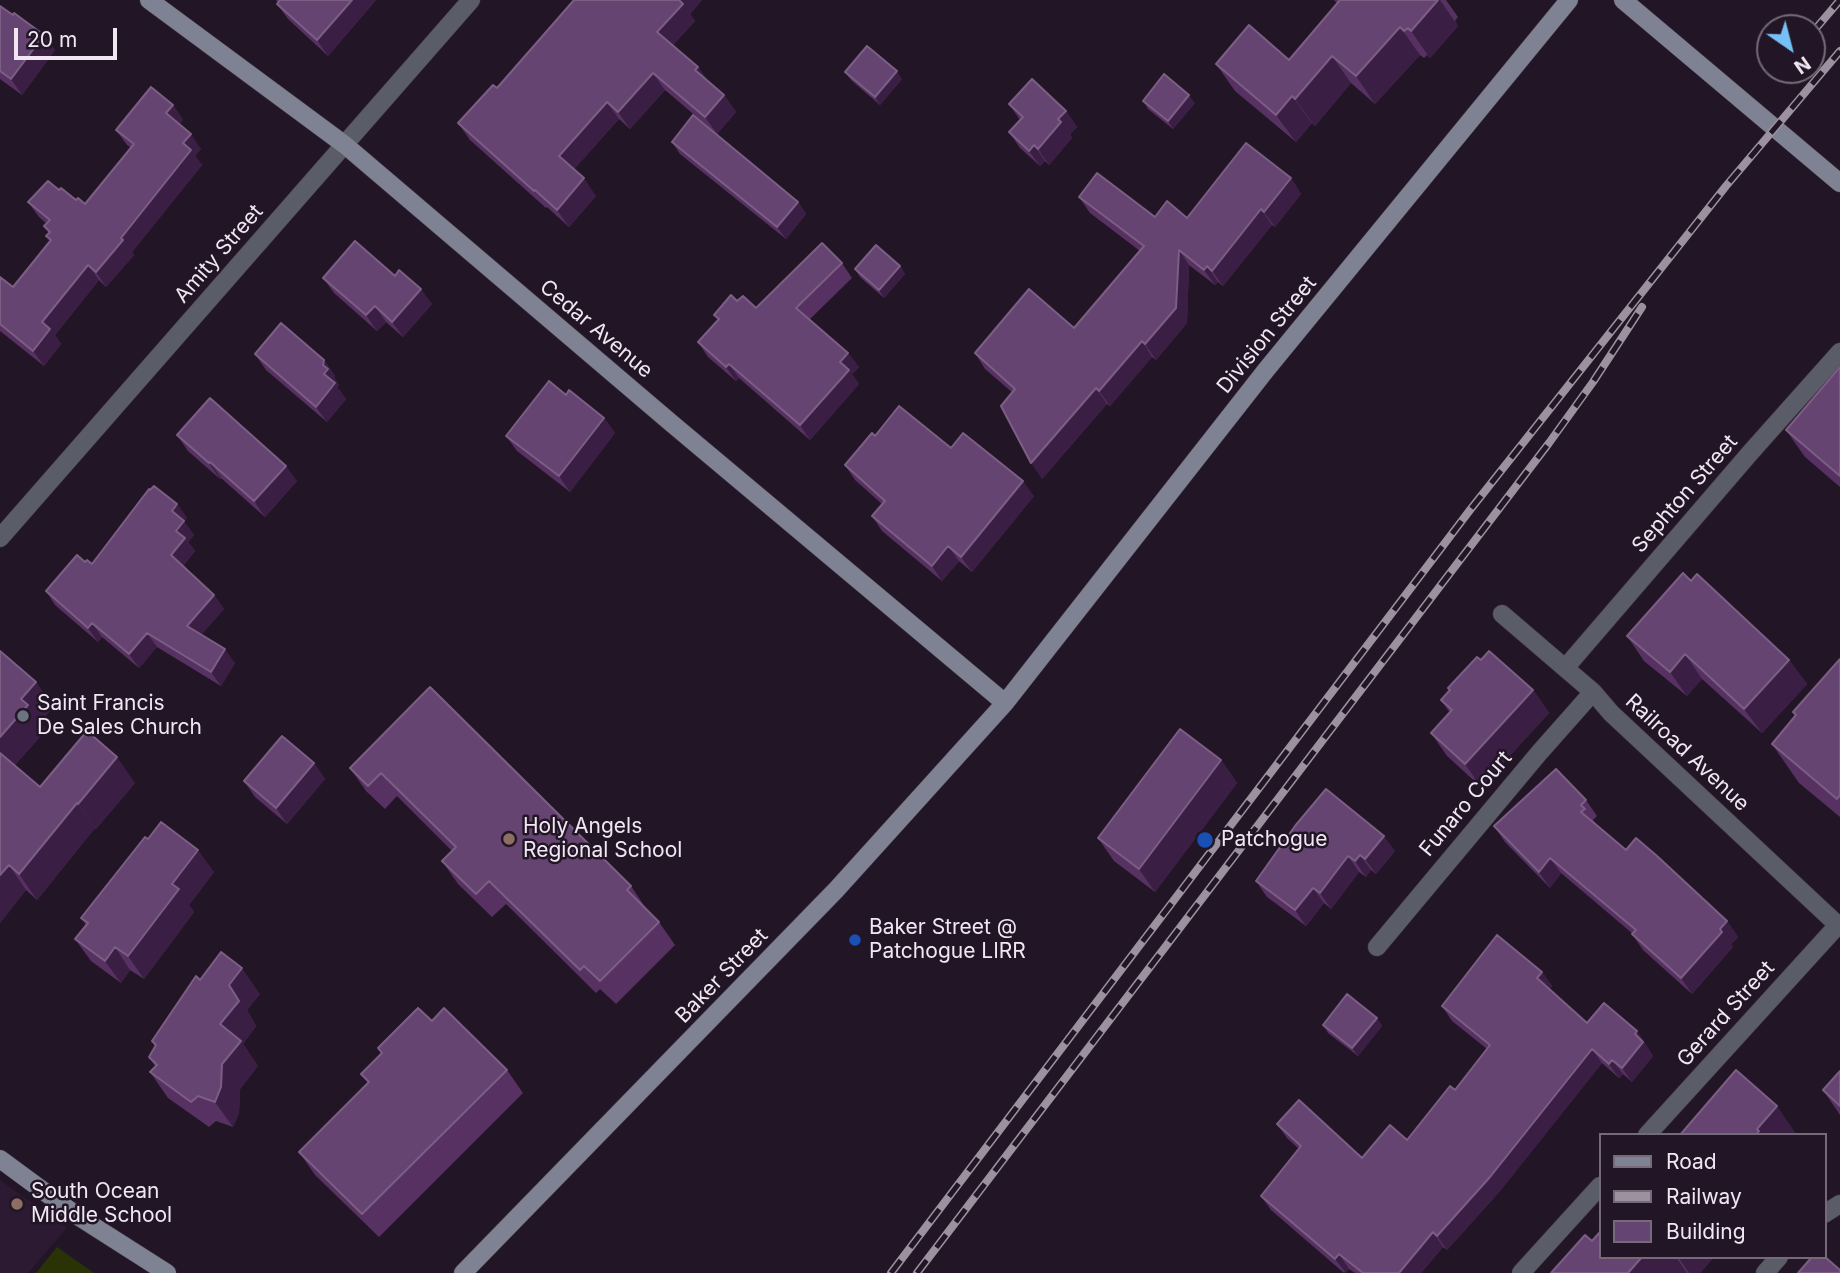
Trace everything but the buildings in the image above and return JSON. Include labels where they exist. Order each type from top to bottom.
[{"type":"street","name":"Cedar Avenue","points":[[149,0],[345,145],[680,431],[1005,703]]},
{"type":"street","name":"Amity Street","points":[[0,538],[471,0]]},
{"type":"street","name":"Division Street","points":[[1005,703],[1236,408],[1569,0]]},
{"type":"street","points":[[1623,0],[1840,183]]},
{"type":"street","name":"Sephton Street","points":[[1566,667],[1840,352]]},
{"type":"street","name":"Railroad Avenue","points":[[1502,614],[1566,667],[1611,713],[1839,926]]},
{"type":"street","name":"Funaro Court","points":[[1377,947],[1593,692]]},
{"type":"street","name":"Baker Street","points":[[463,1273],[836,890],[1005,703]]},
{"type":"street","name":"Gerard Street","points":[[1649,1133],[1839,926]]},
{"type":"street","points":[[0,1159],[76,1215],[167,1273]]},
{"type":"street","points":[[1521,1273],[1598,1188]]},
{"type":"street","points":[[1765,1273],[1778,1259]]},
{"type":"shaded area","name":"South Ocean Middle School","points":[[0,1180],[67,1228],[28,1273],[0,1273]]},
{"type":"green space","points":[[57,1247],[94,1273],[36,1273]]},
{"type":"railway","points":[[1826,16],[1840,0]]},
{"type":"railway","points":[[891,1273],[1470,510],[1726,186],[1840,51]]},
{"type":"railway","points":[[917,1273],[1549,443],[1642,307]]},
{"type":"place","name":"Saint Francis De Sales Church","points":[[23,716]]},
{"type":"place","name":"Holy Angels Regional School","points":[[509,839]]},
{"type":"place","name":"Patchogue","points":[[1205,840]]},
{"type":"place","name":"Baker Street @ Patchogue LIRR","points":[[855,940]]},
{"type":"place","name":"South Ocean Middle School","points":[[17,1204]]}]
